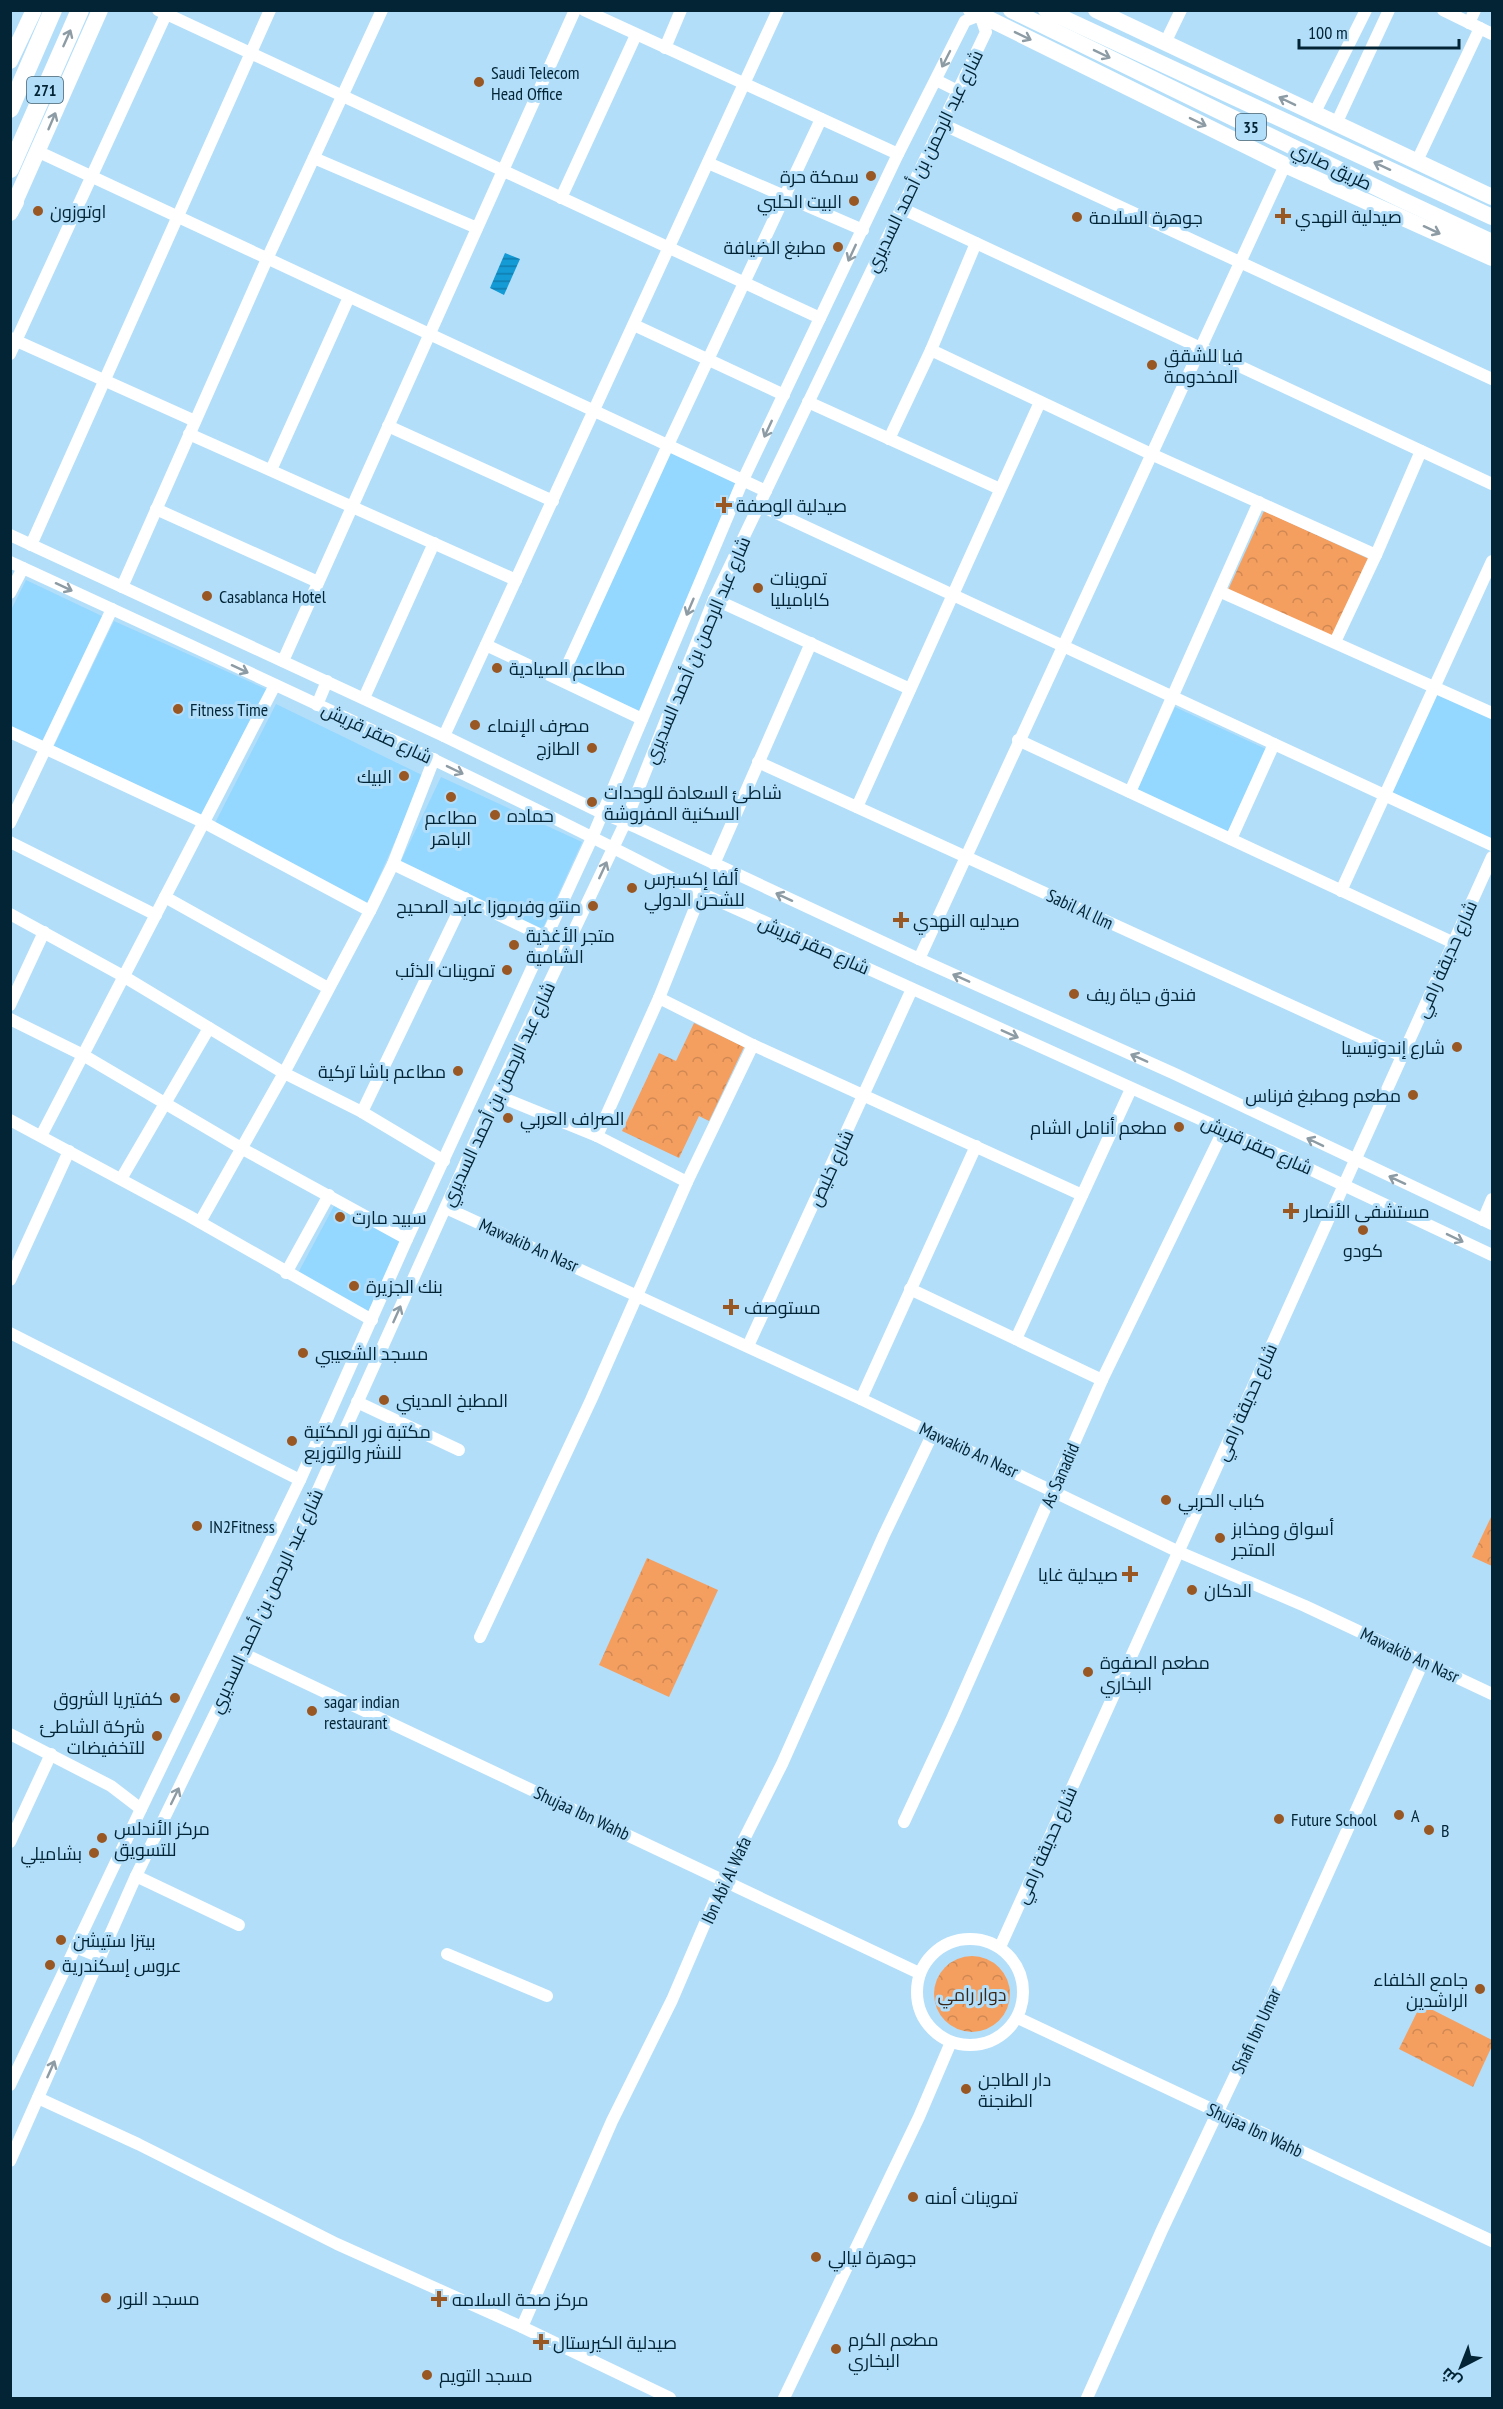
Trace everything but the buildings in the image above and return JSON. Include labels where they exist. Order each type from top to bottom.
[{"type":"highway","name":"271","points":[[10,109],[53,10]]},
{"type":"highway","name":"271","points":[[10,169],[80,10]]},
{"type":"main road","points":[[10,61],[34,10]]},
{"type":"main road","points":[[12,209],[100,10]]},
{"type":"main road","name":"طريق صاري","points":[[1011,10],[1492,242]]},
{"type":"main road","name":"طريق صاري","points":[[1046,10],[1492,217]]},
{"type":"main road","points":[[1096,10],[1314,114],[1492,195]]},
{"type":"main road","points":[[976,13],[1285,165],[1492,258]]},
{"type":"main road","points":[[1342,190],[1400,199]]},
{"type":"street","points":[[31,545],[270,10]]},
{"type":"street","points":[[122,587],[267,258],[382,10]]},
{"type":"street","points":[[283,661],[575,10]]},
{"type":"street","points":[[584,10],[898,154]]},
{"type":"street","points":[[665,48],[681,10]]},
{"type":"street","points":[[444,736],[778,10]]},
{"type":"street","points":[[1165,43],[1181,10]]},
{"type":"street","points":[[1314,114],[1366,10]]},
{"type":"street","points":[[1336,124],[1389,10]]},
{"type":"street","points":[[1443,10],[1492,34]]},
{"type":"street","points":[[1417,161],[1474,26],[1475,10]]},
{"type":"street","points":[[10,354],[13,340],[92,177],[164,12],[820,318]]},
{"type":"street","name":"شارع عبد الرحمن بن أحمد السديري","points":[[10,2161],[136,1876],[244,1654],[496,1095],[625,823],[714,599],[986,32],[976,13],[965,21],[898,154],[743,480],[592,838],[407,1239],[300,1480],[11,2084]]},
{"type":"street","points":[[561,198],[636,35]]},
{"type":"street","points":[[936,80],[958,91]]},
{"type":"street","points":[[561,679],[821,119]]},
{"type":"street","points":[[942,124],[1492,379]]},
{"type":"street","points":[[39,152],[766,491]]},
{"type":"street","points":[[314,158],[477,228]]},
{"type":"street","points":[[708,163],[862,230]]},
{"type":"street","points":[[918,959],[1285,165]]},
{"type":"street","points":[[902,208],[1492,484]]},
{"type":"street","points":[[889,439],[931,350],[976,243]]},
{"type":"street","points":[[271,470],[349,297]]},
{"type":"street","points":[[634,325],[784,395]]},
{"type":"street","points":[[13,340],[195,421]]},
{"type":"street","points":[[931,350],[1151,454],[1376,555]]},
{"type":"street","points":[[808,402],[1000,489]]},
{"type":"street","points":[[857,807],[1040,402]]},
{"type":"street","points":[[388,426],[554,501]]},
{"type":"street","points":[[189,434],[516,580]]},
{"type":"street","points":[[1335,642],[1421,451]]},
{"type":"street","points":[[1130,792],[1260,502]]},
{"type":"street","points":[[759,505],[1492,845]]},
{"type":"street","points":[[156,509],[318,582]]},
{"type":"street","name":"شارع صقر قريش","points":[[10,535],[364,698],[602,813],[918,959],[1175,1074],[1488,1222]]},
{"type":"street","points":[[364,698],[434,543]]},
{"type":"street","points":[[1341,891],[1492,561]]},
{"type":"street","name":"شارع صقر قريش","points":[[10,562],[434,759],[614,847],[701,893],[1344,1185],[1492,1255]]},
{"type":"street","points":[[10,593],[23,568]]},
{"type":"street","points":[[1221,592],[1492,713]]},
{"type":"street","points":[[714,599],[910,689]]},
{"type":"street","points":[[10,823],[111,609]]},
{"type":"street","points":[[714,864],[811,643]]},
{"type":"street","points":[[486,645],[642,719]]},
{"type":"street","points":[[317,705],[327,681]]},
{"type":"street","points":[[40,1136],[275,685]]},
{"type":"street","points":[[10,732],[204,822],[370,910]]},
{"type":"street","points":[[1018,740],[1454,943]]},
{"type":"street","points":[[1231,839],[1274,744]]},
{"type":"street","points":[[200,1222],[284,1073],[370,910],[393,864],[434,759]]},
{"type":"street","name":"Sabil Al llm","points":[[758,762],[1402,1056]]},
{"type":"street","points":[[10,842],[156,915]]},
{"type":"street","name":"شارع حديقة رامي","points":[[1000,1947],[1492,857]]},
{"type":"street","points":[[393,864],[547,938]]},
{"type":"street","points":[[597,1136],[659,998],[701,893]]},
{"type":"street","points":[[165,897],[327,988]]},
{"type":"street","points":[[362,1112],[465,898]]},
{"type":"street","points":[[10,914],[123,976],[284,1073],[362,1112],[444,1161]]},
{"type":"street","points":[[10,1005],[44,932]]},
{"type":"street","name":"شارع خليص","points":[[748,1346],[912,989]]},
{"type":"street","points":[[659,998],[753,1045],[865,1094],[1082,1195]]},
{"type":"street","points":[[10,1019],[82,1055],[241,1148],[407,1239]]},
{"type":"street","points":[[121,1179],[209,1028]]},
{"type":"street","points":[[480,1637],[639,1295],[687,1182],[753,1045]]},
{"type":"street","points":[[1016,1339],[1131,1089]]},
{"type":"street","points":[[496,1095],[597,1136],[687,1182]]},
{"type":"street","points":[[10,1120],[200,1222],[372,1320]]},
{"type":"street","name":"As Sanadid","points":[[904,1822],[1102,1380],[1223,1131]]},
{"type":"street","points":[[861,1399],[976,1146]]},
{"type":"street","points":[[10,1280],[69,1151]]},
{"type":"street","points":[[286,1272],[329,1196]]},
{"type":"street","points":[[1488,1222],[1492,1199]]},
{"type":"street","name":"Mawakib An Nasr","points":[[446,1208],[861,1399],[1179,1552],[1305,1605],[1492,1694]]},
{"type":"street","points":[[910,1289],[1102,1380]]},
{"type":"street","points":[[10,1333],[300,1480]]},
{"type":"street","points":[[357,1402],[459,1450]]},
{"type":"street","name":"Ibn Abi Al Wafa","points":[[522,2327],[612,2121],[672,2000],[723,1881],[782,1764],[884,1535],[933,1433]]},
{"type":"street","name":"Shujaa Ibn Wahb","points":[[244,1654],[919,1974]]},
{"type":"street","name":"Shafi Ibn Umar","points":[[1087,2398],[1274,1995],[1423,1662]]},
{"type":"street","points":[[10,1734],[111,1786],[141,1809]]},
{"type":"street","points":[[10,1842],[51,1754]]},
{"type":"street","points":[[136,1876],[239,1925]]},
{"type":"street","points":[[980,1938],[1000,1947],[1019,1969],[1024,1994],[1018,2018],[1006,2033],[989,2042],[970,2045],[951,2042],[933,2031],[921,2014],[916,1994],[919,1974],[933,1952],[955,1940],[980,1938]]},
{"type":"street","points":[[75,1947],[100,1958]]},
{"type":"street","points":[[447,1954],[547,1996]]},
{"type":"street","name":"Shujaa Ibn Wahb","points":[[1018,2018],[1492,2241]]},
{"type":"street","points":[[784,2398],[919,2117],[951,2042]]},
{"type":"street","points":[[38,2098],[138,2144],[338,2244],[522,2327],[670,2398]]},
{"type":"shaded area","points":[[505,253],[520,259],[504,295],[490,288]]},
{"type":"shaded area","points":[[669,449],[740,482],[640,714],[565,678]]},
{"type":"shaded area","points":[[26,580],[104,617],[41,743],[11,729],[10,612]]},
{"type":"shaded area","points":[[114,621],[268,690],[203,816],[54,746]]},
{"type":"shaded area","points":[[1437,692],[1492,716],[1492,841],[1388,793]]},
{"type":"shaded area","points":[[276,704],[424,776],[367,904],[214,825]]},
{"type":"shaded area","points":[[1175,707],[1268,750],[1230,833],[1137,791]]},
{"type":"shaded area","points":[[441,777],[582,842],[542,930],[401,861]]},
{"type":"shaded area","points":[[334,1206],[403,1242],[370,1314],[297,1275]]},
{"type":"green space","points":[[1264,511],[1369,559],[1333,638],[1228,590]]},
{"type":"green space","points":[[694,1023],[744,1047],[709,1121],[699,1116],[679,1158],[622,1131],[659,1053],[676,1061]]},
{"type":"green space","points":[[1492,1515],[1492,1566],[1472,1557]]},
{"type":"green space","points":[[647,1558],[718,1590],[669,1697],[599,1665]]},
{"type":"green space","name":"دوار رامي","points":[[965,1956],[979,1956],[993,1962],[1004,1973],[1010,1987],[1007,2009],[999,2021],[979,2032],[965,2032],[951,2026],[940,2015],[934,2001],[934,1987],[940,1973],[951,1962]]},
{"type":"green space","points":[[1421,2004],[1492,2040],[1492,2046],[1473,2087],[1399,2049]]},
{"type":"place","name":"Saudi Telecom Head Office","points":[[479,82]]},
{"type":"place","name":"سمكة حرة","points":[[871,176]]},
{"type":"place","name":"البيت الحلبي","points":[[854,201]]},
{"type":"place","name":"اوتوزون","points":[[38,211]]},
{"type":"place","name":"صيدلية النهدي","points":[[1283,216]]},
{"type":"place","name":"جوهرة السلامة","points":[[1077,217]]},
{"type":"place","name":"مطبغ الضيافة","points":[[838,247]]},
{"type":"place","name":"فبا للشقق المخدومة","points":[[1152,365]]},
{"type":"place","name":"صيدلية الوصفة","points":[[724,505]]},
{"type":"place","name":"تموينات كاباميليا","points":[[758,588]]},
{"type":"place","name":"Casablanca Hotel","points":[[207,596]]},
{"type":"place","name":"مطاعم الصيادية","points":[[497,668]]},
{"type":"place","name":"Fitness Time","points":[[178,709]]},
{"type":"place","name":"مصرف الإنماء","points":[[475,725]]},
{"type":"place","name":"الطازج","points":[[592,748]]},
{"type":"place","name":"البيك","points":[[404,776]]},
{"type":"place","name":"مطاعم الباهر","points":[[451,797]]},
{"type":"place","name":"شاطئ السعادة للوحدات السكنية المفروشة","points":[[592,802]]},
{"type":"place","name":"حماده","points":[[495,815]]},
{"type":"place","name":"ألفا إكسبرس للشحن الدولي","points":[[632,888]]},
{"type":"place","name":"منتو وفرموزا عابد الصحيح","points":[[593,906]]},
{"type":"place","name":"صيدليه النهدي","points":[[901,920]]},
{"type":"place","name":"متجر الأغذية الشامية","points":[[514,945]]},
{"type":"place","name":"تموينات الذئب","points":[[507,970]]},
{"type":"place","name":"فندق حياة ريف","points":[[1074,994]]},
{"type":"place","name":"شارع إندونيسيا","points":[[1457,1047]]},
{"type":"place","name":"مطاعم باشا تركية","points":[[458,1071]]},
{"type":"place","name":"مطعم ومطبغ فرناس","points":[[1413,1095]]},
{"type":"place","name":"الصراف العربي","points":[[508,1118]]},
{"type":"place","name":"مطعم أنامل الشام","points":[[1179,1127]]},
{"type":"place","name":"مستشفى الأنصار","points":[[1291,1211]]},
{"type":"place","name":"سبيد مارت","points":[[340,1217]]},
{"type":"place","name":"كودو","points":[[1363,1230]]},
{"type":"place","name":"بنك الجزيرة","points":[[354,1286]]},
{"type":"place","name":"مستوصف","points":[[731,1307]]},
{"type":"place","name":"مسجد الشعيبي","points":[[303,1353]]},
{"type":"place","name":"المطبخ المديني","points":[[384,1400]]},
{"type":"place","name":"مكتبة نور المكتبة للنشر والتوزيع","points":[[292,1441]]},
{"type":"place","name":"كباب الحربي","points":[[1166,1500]]},
{"type":"place","name":"IN2Fitness","points":[[197,1526]]},
{"type":"place","name":"أسواق ومخابز المتجر","points":[[1220,1538]]},
{"type":"place","name":"صيدلية غايا","points":[[1130,1574]]},
{"type":"place","name":"الدكان","points":[[1192,1590]]},
{"type":"place","name":"مطعم الصفوة البخاري","points":[[1088,1672]]},
{"type":"place","name":"كفتيريا الشروق","points":[[175,1698]]},
{"type":"place","name":"sagar indian restaurant","points":[[312,1711]]},
{"type":"place","name":"شركة الشاطئ للتخفيضات","points":[[157,1736]]},
{"type":"place","name":"A","points":[[1399,1815]]},
{"type":"place","name":"Future School","points":[[1279,1819]]},
{"type":"place","name":"B","points":[[1429,1830]]},
{"type":"place","name":"مركز الأندلس للتسويق","points":[[102,1838]]},
{"type":"place","name":"بشاميلي","points":[[94,1853]]},
{"type":"place","name":"بيتزا ستيشن","points":[[61,1940]]},
{"type":"place","name":"عروس إسكندرية","points":[[50,1965]]},
{"type":"place","name":"جامع الخلفاء الراشدين","points":[[1480,1989]]},
{"type":"place","name":"دار الطاجن الطنجنة","points":[[966,2089]]},
{"type":"place","name":"تموينات أمنه","points":[[913,2197]]},
{"type":"place","name":"جوهرة ليالي","points":[[816,2257]]},
{"type":"place","name":"مسجد النور","points":[[106,2298]]},
{"type":"place","name":"مركز صحة السلامه","points":[[439,2299]]},
{"type":"place","name":"صيدلية الكيرستال","points":[[541,2342]]},
{"type":"place","name":"مطعم الكرم البخاري","points":[[836,2349]]},
{"type":"place","name":"مسجد التويم","points":[[427,2375]]}]
